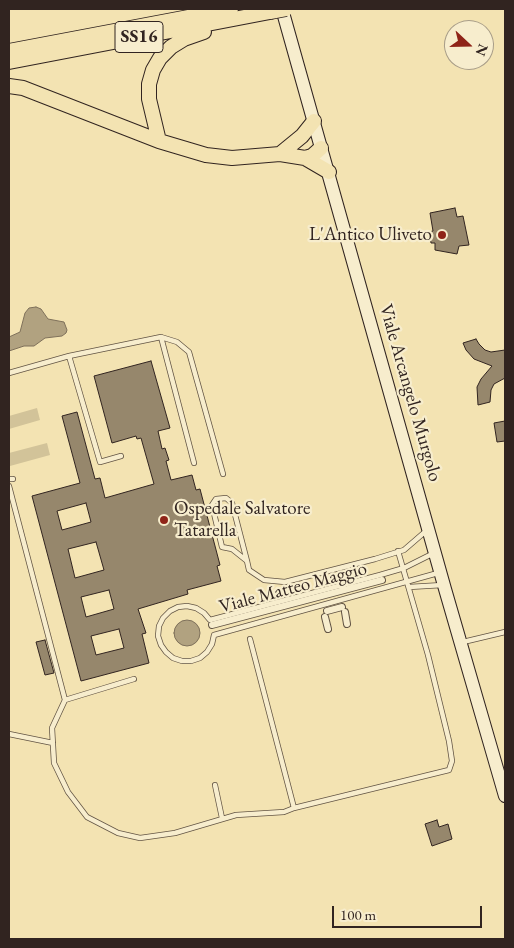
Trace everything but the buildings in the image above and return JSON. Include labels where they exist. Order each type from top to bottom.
[{"type":"highway","name":"SS16","points":[[9,51],[232,9]]},
{"type":"highway","name":"SS16","points":[[9,62],[274,11]]},
{"type":"highway","points":[[159,141],[149,99],[149,84],[153,70],[160,58],[171,47],[184,39],[274,11]]},
{"type":"highway","points":[[9,86],[23,88],[159,141],[206,155],[232,158],[280,154],[305,158],[329,172]]},
{"type":"highway","points":[[280,154],[302,136],[314,121]]},
{"type":"highway","points":[[291,145],[309,145],[321,148]]},
{"type":"highway","points":[[305,158],[312,156],[321,148]]},
{"type":"main road","name":"Viale Arcangelo Murgolo","points":[[274,11],[314,121],[440,572],[504,791]]},
{"type":"street","name":"Viale Matteo Maggio","points":[[212,625],[382,580]]},
{"type":"street","points":[[330,594],[332,601]]},
{"type":"street","points":[[328,629],[326,614],[344,610],[348,624]]},
{"type":"lane","points":[[161,337],[194,463]]},
{"type":"lane","points":[[9,374],[69,356],[161,337],[177,342],[189,352],[223,474]]},
{"type":"lane","points":[[69,356],[100,462],[121,456]]},
{"type":"lane","points":[[9,486],[65,700],[52,728],[54,763],[68,792],[87,817],[118,833],[140,838],[175,833],[236,815],[284,812],[449,770],[452,761],[449,741],[410,587],[398,552]]},
{"type":"lane","points":[[247,561],[232,549],[222,546],[212,505],[216,499],[226,498],[232,503],[247,561],[249,570],[264,580],[284,582],[398,552],[404,550],[429,529]]},
{"type":"lane","points":[[435,552],[404,568],[210,620],[196,608],[178,607],[170,611],[163,618],[159,626],[158,636],[161,645],[173,658],[191,661],[200,658],[207,652],[212,644],[214,635],[440,572]]},
{"type":"lane","points":[[410,587],[444,585]]},
{"type":"lane","points":[[461,642],[505,632]]},
{"type":"lane","points":[[250,640],[294,808]]},
{"type":"lane","points":[[65,700],[134,679]]},
{"type":"lane","points":[[9,734],[53,743]]},
{"type":"lane","points":[[215,785],[222,818]]},
{"type":"shaded area","points":[[36,307],[41,309],[48,319],[64,322],[67,330],[66,333],[62,336],[45,338],[34,346],[24,346],[9,351],[9,337],[20,332],[25,313],[29,308]]},
{"type":"shaded area","points":[[37,408],[40,420],[9,429],[9,416]]},
{"type":"shaded area","points":[[47,443],[50,455],[10,466],[9,453]]},
{"type":"shaded area","points":[[187,620],[196,624],[200,633],[196,642],[187,646],[178,642],[174,633],[178,624]]},
{"type":"place","name":"L'Antico Uliveto","points":[[442,235]]},
{"type":"place","name":"Ospedale Salvatore Tatarella","points":[[164,520]]}]
